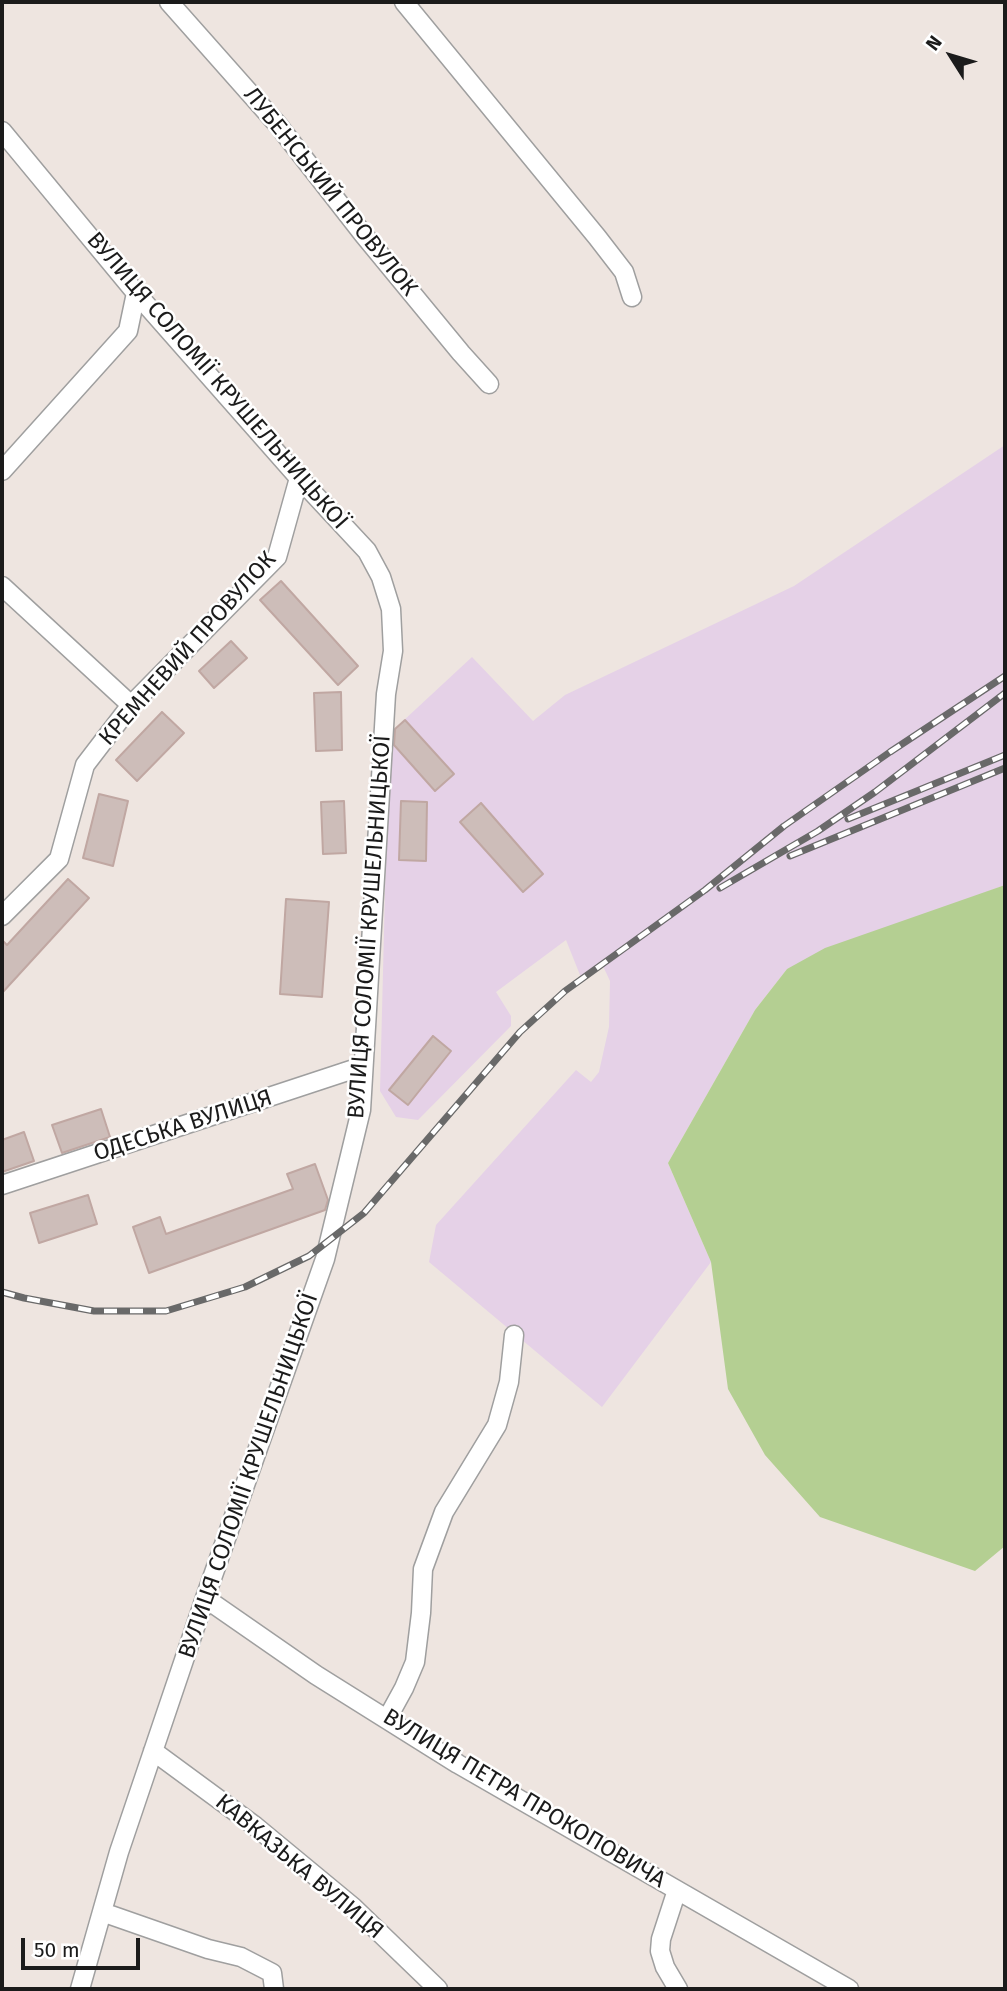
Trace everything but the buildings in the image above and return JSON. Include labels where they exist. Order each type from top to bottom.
[{"type":"street","name":"ЛУБЕНСЬКИЙ ПРОВУЛОК","points":[[169,2],[278,125],[461,353],[489,384]]},
{"type":"street","points":[[404,2],[597,237],[624,272],[632,297]]},
{"type":"street","name":"ВУЛИЦЯ СОЛОМІЇ КРУШЕЛЬНИЦЬКОЇ","points":[[2,131],[136,293],[366,551],[381,577],[391,609],[393,651],[386,694],[361,1110],[325,1259],[205,1598],[119,1852],[80,1989]]},
{"type":"street","points":[[2,471],[128,331],[136,293]]},
{"type":"street","name":"КРЕМНЕВИЙ ПРОВУЛОК","points":[[2,916],[60,859],[85,765],[131,705],[278,558],[299,478]]},
{"type":"street","points":[[2,586],[131,705]]},
{"type":"street","name":"ОДЕСЬКА ВУЛИЦЯ","points":[[2,1185],[363,1066]]},
{"type":"street","points":[[387,1719],[415,1662],[423,1569],[444,1512],[497,1424],[509,1381],[514,1335]]},
{"type":"street","name":"ВУЛИЦЯ ПЕТРА ПРОКОПОВИЧА","points":[[205,1598],[316,1675],[458,1764],[849,1989]]},
{"type":"street","name":"КАВКАЗЬКА ВУЛИЦЯ","points":[[153,1751],[255,1826],[343,1899],[438,1989]]},
{"type":"street","points":[[677,1890],[661,1939],[660,1951],[665,1967],[678,1989]]},
{"type":"street","points":[[102,1912],[208,1950],[241,1957],[272,1973],[274,1989]]},
{"type":"shaded area","points":[[1005,445],[1005,885],[787,969],[755,1010],[668,1163],[711,1262],[602,1407],[429,1262],[436,1225],[576,1070],[591,1082],[599,1072],[609,1027],[610,981],[602,964],[582,980],[566,940],[496,992],[511,1016],[511,1026],[418,1120],[396,1117],[380,1091],[389,734],[472,657],[533,721],[565,695],[794,586]]},
{"type":"green space","points":[[1005,885],[1005,1546],[975,1571],[820,1517],[765,1455],[728,1389],[711,1262],[668,1163],[755,1010],[787,969],[825,948]]},
{"type":"railway","points":[[2,1292],[94,1311],[166,1311],[245,1287],[309,1256],[364,1213],[520,1032],[565,991],[705,890],[784,826],[1005,676]]},
{"type":"railway","points":[[720,888],[818,831],[875,792],[1005,693]]},
{"type":"railway","points":[[848,819],[1005,755]]},
{"type":"railway","points":[[790,856],[1005,768]]}]
